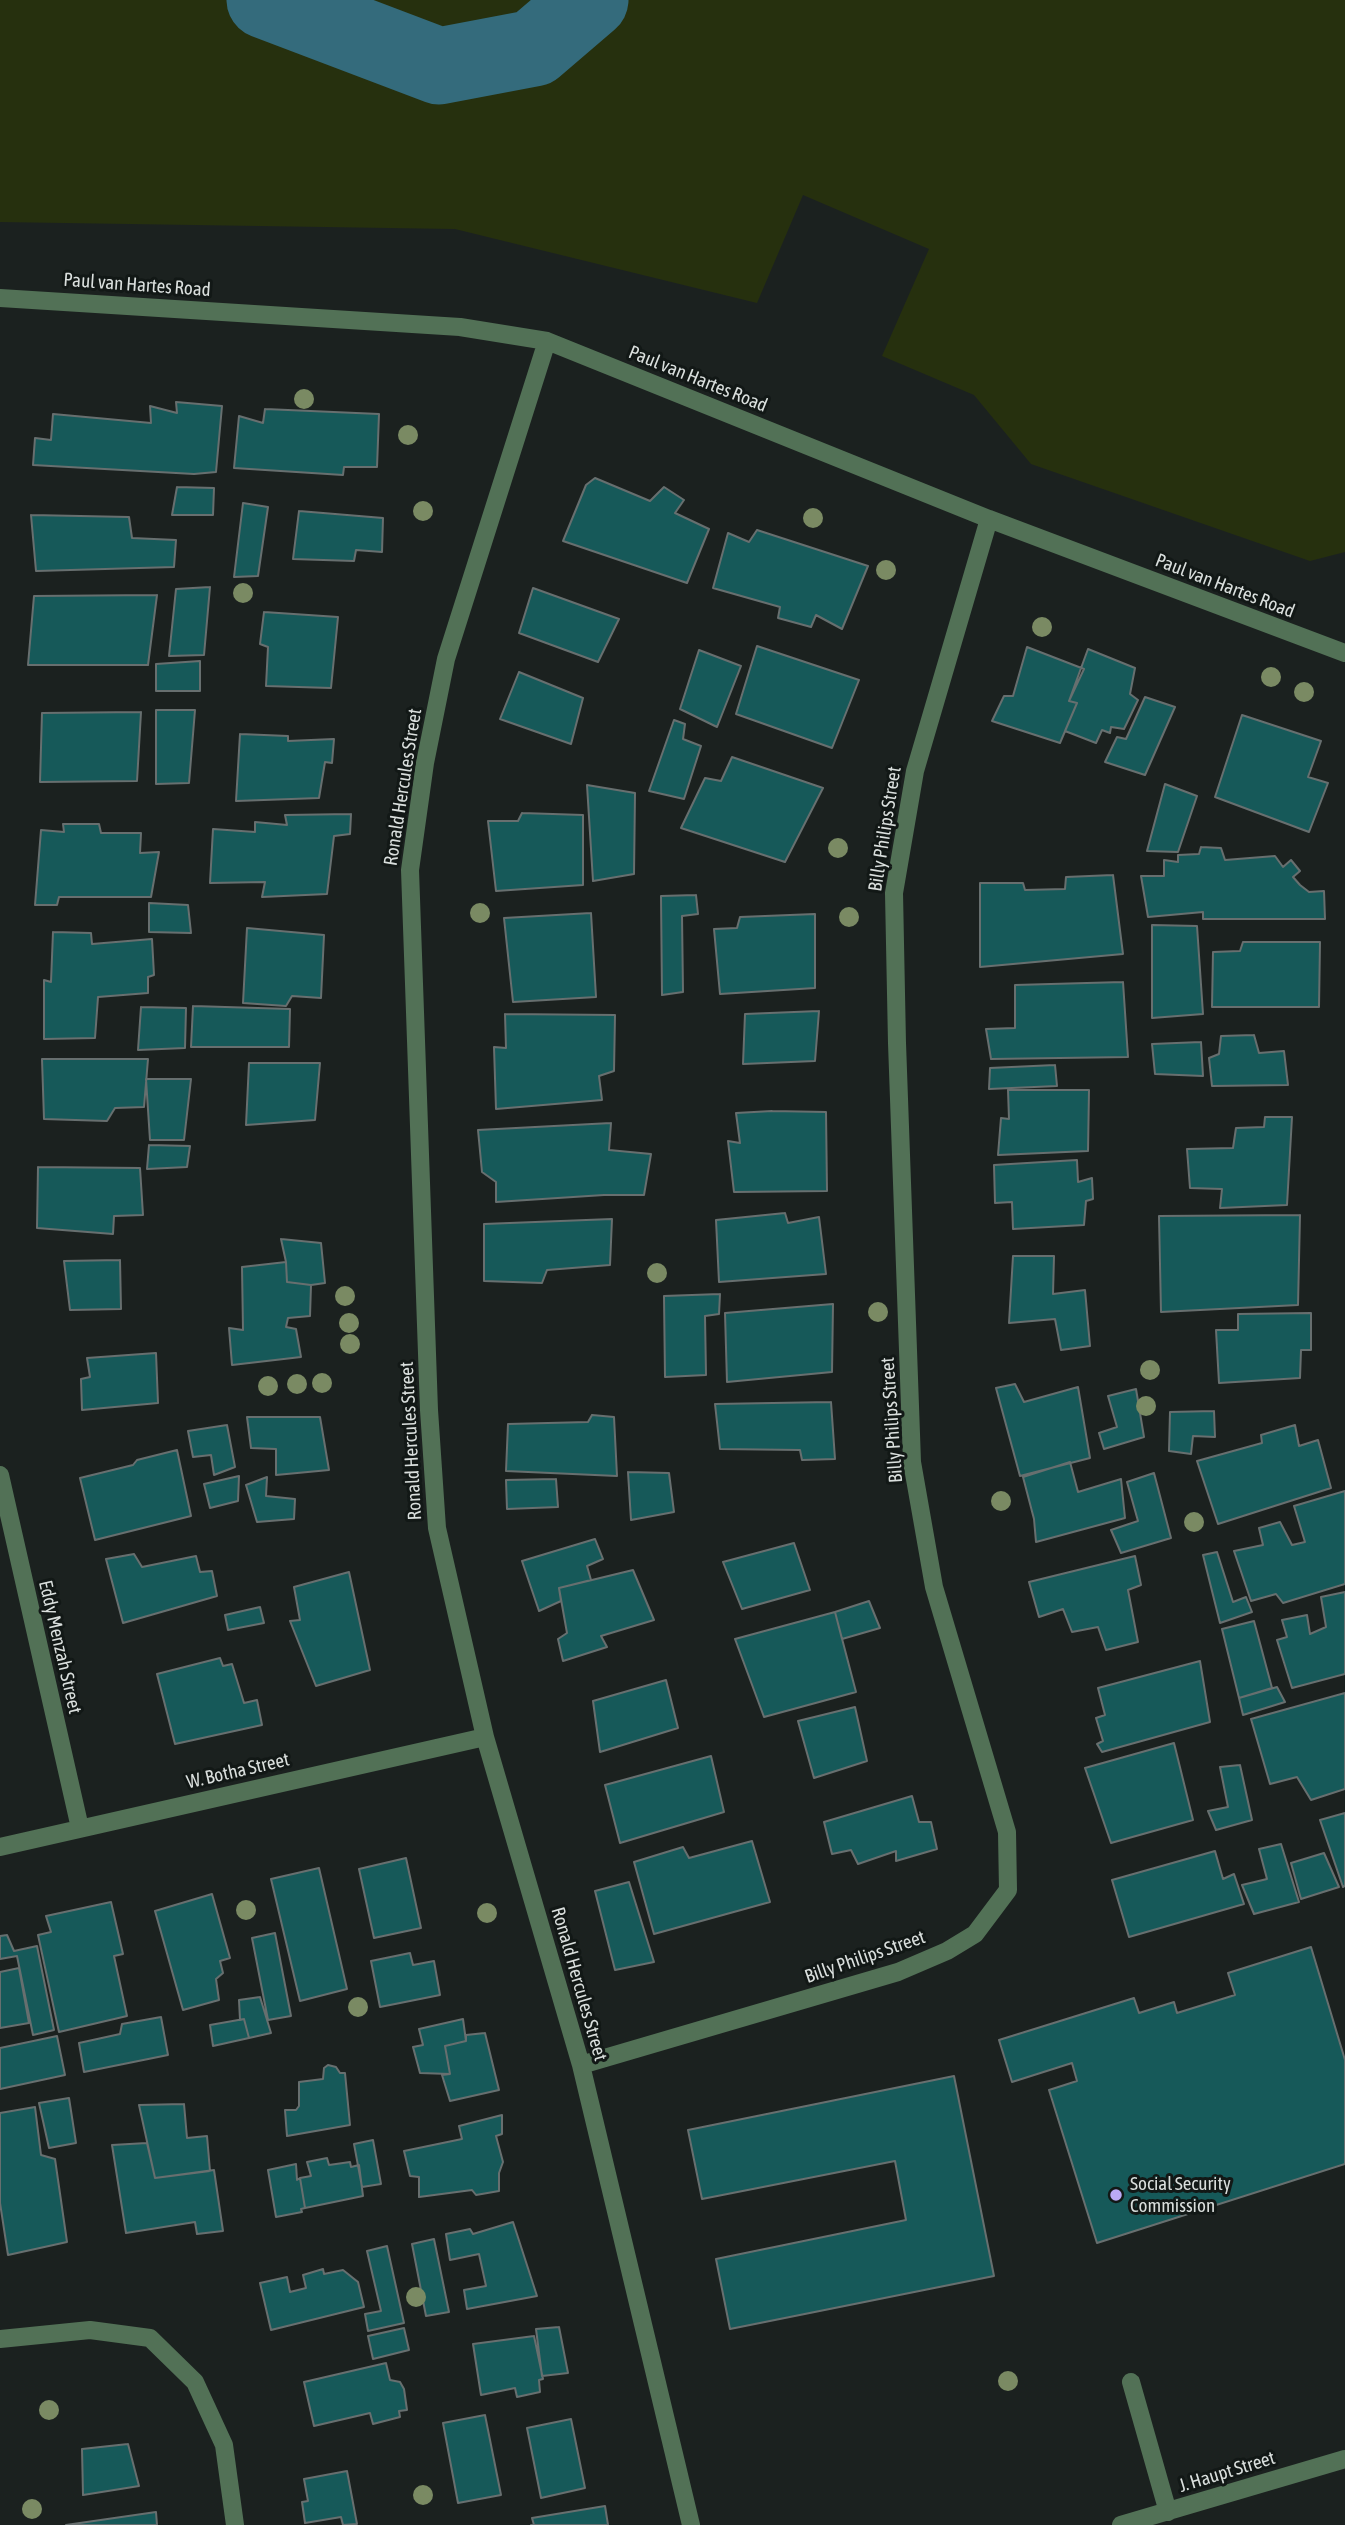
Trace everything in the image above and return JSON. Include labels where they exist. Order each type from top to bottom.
[{"type":"street","name":"Paul van Hartes Road","points":[[0,298],[460,327],[547,341],[989,519],[1345,653]]},
{"type":"street","name":"Ronald Hercules Street","points":[[547,341],[446,659],[425,763],[410,870],[429,1409],[436,1528],[485,1737],[581,2065],[691,2525]]},
{"type":"street","name":"Billy Philips Street","points":[[581,2065],[898,1972],[947,1951],[975,1934],[1008,1890],[1007,1832],[934,1587],[912,1462],[894,907],[894,893],[915,771],[989,519]]},
{"type":"street","name":"Eddy Menzah Street","points":[[0,1475],[80,1828]]},
{"type":"street","name":"W. Botha Street","points":[[0,1847],[485,1737]]},
{"type":"street","points":[[0,2339],[90,2330],[150,2338],[195,2382],[224,2445],[236,2525]]},
{"type":"street","points":[[1131,2382],[1168,2512]]},
{"type":"street","name":"J. Haupt Street","points":[[1121,2525],[1345,2459]]},
{"type":"green space","points":[[0,0],[1345,0],[1345,552],[1310,561],[1031,464],[974,395],[882,356],[929,249],[803,195],[757,303],[455,229],[0,222]]},
{"type":"building","points":[[176,402],[222,406],[216,472],[194,474],[33,465],[35,438],[51,440],[53,414],[151,423],[150,406],[177,413]]},
{"type":"building","points":[[265,409],[379,414],[377,467],[344,467],[343,475],[234,468],[239,416],[263,423]]},
{"type":"building","points":[[595,478],[650,501],[664,487],[684,500],[675,513],[709,529],[687,583],[563,541],[586,485]]},
{"type":"building","points":[[177,487],[214,488],[213,515],[172,515]]},
{"type":"building","points":[[243,503],[268,507],[258,576],[234,577]]},
{"type":"building","points":[[299,511],[383,518],[382,552],[356,550],[354,561],[293,559]]},
{"type":"building","points":[[31,515],[129,517],[132,538],[176,540],[174,567],[36,571]]},
{"type":"building","points":[[757,530],[868,566],[842,629],[816,615],[811,627],[778,618],[780,607],[713,588],[728,533],[749,542]]},
{"type":"building","points":[[210,587],[204,655],[169,656],[176,589]]},
{"type":"building","points":[[533,588],[619,619],[598,662],[519,633]]},
{"type":"building","points":[[157,595],[148,665],[28,665],[34,596]]},
{"type":"building","points":[[264,612],[338,617],[331,688],[266,686],[268,647],[260,644]]},
{"type":"building","points":[[757,646],[859,680],[832,748],[736,714]]},
{"type":"building","points":[[1027,647],[1084,669],[1069,701],[1077,703],[1060,743],[992,721],[1004,696],[1013,696]]},
{"type":"building","points":[[1088,649],[1135,668],[1130,694],[1138,700],[1124,729],[1111,727],[1110,733],[1102,730],[1096,743],[1065,731],[1077,703],[1069,701]]},
{"type":"building","points":[[699,650],[741,666],[717,727],[680,709]]},
{"type":"building","points":[[200,661],[200,691],[156,691],[156,664]]},
{"type":"building","points":[[519,672],[583,698],[571,744],[500,719]]},
{"type":"building","points":[[1145,697],[1175,707],[1145,775],[1105,762],[1117,737],[1126,739]]},
{"type":"building","points":[[156,710],[195,710],[189,783],[156,784]]},
{"type":"building","points":[[141,712],[137,781],[40,782],[42,713]]},
{"type":"building","points":[[1242,715],[1321,741],[1308,777],[1328,783],[1309,832],[1215,797]]},
{"type":"building","points":[[674,720],[685,724],[683,739],[701,746],[684,799],[649,791]]},
{"type":"building","points":[[240,734],[288,736],[288,741],[334,739],[332,763],[325,762],[319,798],[236,801]]},
{"type":"building","points":[[732,757],[823,788],[785,862],[681,828],[705,778],[721,781]]},
{"type":"building","points":[[1165,784],[1197,796],[1178,852],[1147,851]]},
{"type":"building","points":[[587,785],[635,793],[634,874],[593,881]]},
{"type":"building","points":[[522,813],[583,815],[583,885],[496,891],[488,821],[518,821]]},
{"type":"building","points":[[351,814],[350,834],[334,836],[327,894],[262,897],[265,882],[210,883],[213,829],[255,832],[255,822],[287,825],[285,815]]},
{"type":"building","points":[[63,824],[99,824],[101,833],[141,833],[140,853],[159,852],[151,897],[59,897],[57,905],[35,905],[41,830],[64,832]]},
{"type":"building","points":[[1201,847],[1221,848],[1225,860],[1275,856],[1283,867],[1291,860],[1300,871],[1293,877],[1300,885],[1309,892],[1324,891],[1325,919],[1203,919],[1203,912],[1148,917],[1141,876],[1164,876],[1164,860],[1178,862],[1178,855],[1199,854]]},
{"type":"building","points":[[1113,875],[1123,954],[980,967],[980,883],[1023,883],[1025,890],[1065,889],[1066,877]]},
{"type":"building","points":[[696,895],[698,914],[682,916],[683,992],[662,995],[661,896]]},
{"type":"building","points":[[149,903],[188,905],[191,933],[149,932]]},
{"type":"building","points":[[591,913],[596,997],[513,1002],[504,918]]},
{"type":"building","points":[[815,914],[815,988],[720,994],[714,929],[737,928],[740,917]]},
{"type":"building","points":[[1152,925],[1197,926],[1203,1014],[1152,1018]]},
{"type":"building","points":[[247,928],[324,935],[321,998],[292,996],[286,1006],[243,1003]]},
{"type":"building","points":[[53,932],[91,933],[92,944],[152,939],[154,975],[148,977],[148,993],[98,997],[95,1038],[44,1039],[44,980],[51,982]]},
{"type":"building","points":[[1243,942],[1320,942],[1319,1007],[1212,1007],[1213,952],[1240,951]]},
{"type":"building","points":[[1123,982],[1128,1057],[991,1059],[986,1029],[1015,1028],[1015,985]]},
{"type":"building","points":[[193,1006],[290,1009],[289,1047],[191,1047]]},
{"type":"building","points":[[141,1007],[186,1008],[185,1048],[138,1050]]},
{"type":"building","points":[[819,1011],[815,1061],[743,1064],[745,1014]]},
{"type":"building","points":[[505,1014],[615,1015],[614,1071],[599,1076],[602,1100],[496,1109],[494,1047],[506,1048]]},
{"type":"building","points":[[1254,1035],[1259,1053],[1284,1051],[1288,1085],[1212,1086],[1209,1058],[1219,1054],[1221,1036]]},
{"type":"building","points":[[1201,1042],[1203,1076],[1155,1074],[1152,1044]]},
{"type":"building","points":[[42,1059],[148,1059],[144,1107],[115,1108],[107,1121],[44,1119]]},
{"type":"building","points":[[249,1063],[320,1063],[315,1120],[246,1125]]},
{"type":"building","points":[[1055,1065],[1057,1086],[989,1089],[990,1068]]},
{"type":"building","points":[[146,1079],[191,1079],[184,1140],[150,1140]]},
{"type":"building","points":[[1008,1090],[1089,1090],[1088,1151],[998,1155],[1001,1118],[1009,1119]]},
{"type":"building","points":[[826,1112],[827,1191],[734,1192],[728,1141],[740,1143],[736,1113]]},
{"type":"building","points":[[1265,1117],[1292,1117],[1287,1205],[1220,1208],[1222,1189],[1190,1188],[1187,1149],[1233,1148],[1236,1128],[1264,1127]]},
{"type":"building","points":[[611,1123],[609,1150],[651,1154],[644,1195],[496,1202],[496,1182],[482,1172],[478,1130]]},
{"type":"building","points":[[149,1145],[190,1146],[187,1167],[147,1169]]},
{"type":"building","points":[[1077,1160],[1078,1182],[1092,1178],[1093,1199],[1086,1201],[1084,1225],[1013,1229],[1012,1202],[995,1203],[994,1165]]},
{"type":"building","points":[[38,1167],[140,1168],[143,1215],[114,1216],[113,1234],[37,1228]]},
{"type":"building","points":[[785,1213],[788,1223],[819,1217],[826,1274],[719,1282],[716,1220]]},
{"type":"building","points":[[1300,1215],[1298,1305],[1161,1312],[1159,1216]]},
{"type":"building","points":[[612,1219],[610,1265],[547,1270],[542,1283],[484,1281],[484,1224]]},
{"type":"building","points":[[281,1239],[321,1243],[325,1283],[311,1285],[287,1282]]},
{"type":"building","points":[[1013,1256],[1054,1256],[1053,1294],[1085,1290],[1090,1346],[1061,1350],[1055,1319],[1009,1323]]},
{"type":"building","points":[[120,1260],[121,1309],[70,1310],[64,1261]]},
{"type":"building","points":[[286,1262],[287,1282],[311,1285],[310,1316],[288,1318],[286,1327],[296,1329],[301,1357],[232,1365],[229,1328],[243,1330],[242,1267]]},
{"type":"building","points":[[720,1294],[719,1314],[705,1316],[706,1375],[665,1377],[664,1296]]},
{"type":"building","points":[[833,1304],[832,1372],[727,1382],[725,1313]]},
{"type":"building","points":[[1311,1313],[1311,1350],[1301,1350],[1300,1378],[1219,1383],[1216,1330],[1238,1330],[1238,1314]]},
{"type":"building","points":[[156,1353],[158,1403],[82,1410],[81,1379],[90,1377],[87,1358]]},
{"type":"building","points":[[1015,1384],[1024,1402],[1078,1387],[1090,1458],[1020,1476],[996,1388]]},
{"type":"building","points":[[1136,1389],[1144,1437],[1104,1449],[1099,1433],[1117,1427],[1108,1396]]},
{"type":"building","points":[[831,1402],[835,1459],[802,1460],[800,1450],[720,1449],[715,1404]]},
{"type":"building","points":[[1214,1411],[1215,1437],[1193,1436],[1191,1454],[1169,1451],[1170,1412]]},
{"type":"building","points":[[592,1415],[614,1417],[617,1476],[506,1471],[508,1424],[588,1422]]},
{"type":"building","points":[[247,1417],[320,1417],[329,1470],[276,1475],[276,1449],[251,1448]]},
{"type":"building","points":[[227,1425],[235,1467],[214,1475],[211,1455],[193,1457],[188,1431]]},
{"type":"building","points":[[1295,1425],[1299,1446],[1318,1440],[1331,1488],[1218,1524],[1197,1461],[1262,1443],[1261,1435]]},
{"type":"building","points":[[177,1450],[191,1516],[95,1540],[80,1478],[133,1465],[137,1460]]},
{"type":"building","points":[[1070,1462],[1078,1492],[1121,1479],[1125,1518],[1036,1542],[1034,1519],[1023,1477]]},
{"type":"building","points":[[628,1472],[669,1473],[674,1512],[631,1520]]},
{"type":"building","points":[[1154,1473],[1171,1538],[1121,1553],[1111,1530],[1138,1521],[1127,1482]]},
{"type":"building","points":[[239,1476],[238,1501],[210,1508],[204,1484]]},
{"type":"building","points":[[267,1477],[266,1496],[295,1499],[294,1519],[257,1522],[246,1485]]},
{"type":"building","points":[[556,1479],[558,1507],[507,1509],[506,1480]]},
{"type":"building","points":[[1345,1491],[1345,1584],[1283,1603],[1276,1594],[1251,1601],[1234,1551],[1263,1545],[1259,1528],[1280,1522],[1292,1545],[1305,1542],[1294,1506]]},
{"type":"building","points":[[595,1539],[603,1559],[587,1566],[591,1580],[559,1588],[561,1601],[539,1611],[522,1561]]},
{"type":"building","points":[[794,1543],[810,1590],[742,1609],[723,1562]]},
{"type":"building","points":[[1217,1552],[1233,1602],[1246,1597],[1252,1612],[1220,1623],[1203,1555]]},
{"type":"building","points":[[134,1554],[142,1567],[196,1556],[200,1572],[212,1571],[217,1596],[123,1623],[106,1559]]},
{"type":"building","points":[[1135,1556],[1141,1585],[1128,1590],[1138,1642],[1106,1650],[1098,1627],[1072,1632],[1063,1609],[1039,1617],[1029,1582]]},
{"type":"building","points":[[633,1570],[654,1620],[601,1636],[607,1647],[563,1661],[558,1639],[567,1633],[559,1588]]},
{"type":"building","points":[[349,1572],[370,1670],[316,1686],[290,1621],[300,1620],[294,1587]]},
{"type":"building","points":[[1345,1592],[1345,1674],[1292,1688],[1277,1640],[1287,1637],[1282,1620],[1307,1615],[1310,1634],[1326,1627],[1321,1597]]},
{"type":"building","points":[[869,1601],[880,1628],[842,1639],[835,1612]]},
{"type":"building","points":[[260,1607],[264,1623],[228,1630],[225,1615]]},
{"type":"building","points":[[835,1612],[856,1692],[764,1717],[735,1639]]},
{"type":"building","points":[[1254,1621],[1272,1688],[1239,1698],[1222,1629]]},
{"type":"building","points":[[220,1658],[223,1666],[232,1664],[244,1703],[257,1700],[262,1725],[175,1744],[157,1674]]},
{"type":"building","points":[[1200,1661],[1210,1722],[1102,1752],[1097,1744],[1103,1741],[1096,1718],[1105,1715],[1098,1688]]},
{"type":"building","points":[[666,1680],[678,1728],[600,1752],[593,1701]]},
{"type":"building","points":[[1277,1687],[1285,1702],[1243,1715],[1239,1698]]},
{"type":"building","points":[[1345,1693],[1345,1789],[1311,1800],[1297,1777],[1270,1784],[1251,1719]]},
{"type":"building","points":[[855,1707],[867,1761],[814,1778],[798,1721]]},
{"type":"building","points":[[1174,1743],[1193,1820],[1111,1843],[1085,1768]]},
{"type":"building","points":[[711,1756],[724,1812],[620,1843],[605,1785]]},
{"type":"building","points":[[1240,1765],[1252,1820],[1216,1830],[1208,1811],[1228,1807],[1220,1767]]},
{"type":"building","points":[[912,1796],[919,1822],[931,1822],[937,1849],[896,1861],[896,1851],[858,1864],[851,1850],[832,1854],[824,1822]]},
{"type":"building","points":[[1345,1813],[1345,1886],[1343,1887],[1320,1820]]},
{"type":"building","points":[[752,1841],[770,1902],[654,1934],[634,1862],[683,1847],[689,1858]]},
{"type":"building","points":[[1281,1844],[1299,1902],[1254,1914],[1242,1885],[1267,1879],[1259,1849]]},
{"type":"building","points":[[1215,1851],[1223,1879],[1234,1874],[1244,1904],[1129,1937],[1112,1880]]},
{"type":"building","points":[[1324,1853],[1339,1887],[1301,1899],[1291,1863]]},
{"type":"building","points":[[406,1858],[421,1928],[374,1938],[359,1869]]},
{"type":"building","points":[[319,1868],[347,1989],[300,2001],[271,1879]]},
{"type":"building","points":[[629,1882],[654,1962],[615,1970],[595,1891]]},
{"type":"building","points":[[212,1894],[230,1958],[220,1961],[223,1973],[216,1979],[219,2000],[183,2010],[155,1911]]},
{"type":"building","points":[[111,1902],[123,1954],[114,1956],[127,2016],[59,2032],[38,1935],[51,1932],[46,1916]]},
{"type":"building","points":[[275,1933],[291,2016],[268,2020],[252,1938]]},
{"type":"building","points":[[7,1935],[14,1951],[37,1946],[54,2030],[33,2035],[17,1956],[0,1959],[0,1936]]},
{"type":"building","points":[[1311,1947],[1345,2060],[1345,2164],[1097,2243],[1049,2090],[1077,2081],[1072,2063],[1012,2082],[999,2040],[1134,1998],[1139,2013],[1174,2002],[1177,2013],[1235,1995],[1228,1973]]},
{"type":"building","points":[[410,1953],[413,1965],[434,1961],[440,1995],[380,2007],[371,1961]]},
{"type":"building","points":[[19,1968],[29,2023],[0,2028],[0,1972]]},
{"type":"building","points":[[260,1997],[271,2033],[249,2038],[244,2019],[240,2020],[239,2000]]},
{"type":"building","points":[[161,2017],[168,2055],[84,2072],[79,2043],[120,2034],[122,2024]]},
{"type":"building","points":[[244,2019],[249,2038],[213,2046],[210,2025]]},
{"type":"building","points":[[463,2019],[466,2041],[445,2046],[450,2074],[420,2073],[413,2047],[423,2045],[419,2029]]},
{"type":"building","points":[[485,2033],[499,2090],[450,2101],[442,2075],[450,2074],[445,2046],[466,2041],[466,2035]]},
{"type":"building","points":[[57,2036],[65,2075],[0,2089],[0,2048]]},
{"type":"building","points":[[328,2065],[336,2067],[340,2073],[345,2073],[350,2125],[287,2136],[285,2110],[296,2110],[299,2106],[299,2082],[323,2079],[324,2068]]},
{"type":"building","points":[[954,2076],[994,2276],[730,2329],[716,2259],[906,2220],[895,2161],[702,2199],[688,2130]]},
{"type":"building","points":[[69,2098],[76,2143],[49,2148],[39,2103]]},
{"type":"building","points":[[184,2104],[187,2138],[207,2136],[210,2171],[155,2178],[139,2105]]},
{"type":"building","points":[[35,2107],[41,2155],[55,2159],[67,2242],[8,2255],[0,2203],[0,2113]]},
{"type":"building","points":[[502,2115],[502,2134],[496,2136],[503,2162],[499,2173],[499,2191],[476,2195],[472,2190],[419,2197],[419,2177],[410,2176],[404,2151],[462,2139],[459,2126]]},
{"type":"building","points":[[373,2140],[381,2184],[362,2187],[354,2144]]},
{"type":"building","points":[[147,2143],[155,2178],[214,2170],[223,2231],[197,2234],[195,2222],[126,2233],[112,2145]]},
{"type":"building","points":[[327,2158],[329,2165],[350,2162],[351,2167],[359,2165],[363,2196],[305,2208],[300,2178],[311,2176],[307,2162]]},
{"type":"building","points":[[296,2164],[297,2180],[300,2178],[305,2208],[301,2209],[302,2212],[276,2217],[268,2170]]},
{"type":"building","points":[[513,2222],[537,2296],[467,2309],[464,2290],[486,2286],[479,2254],[450,2260],[446,2234],[470,2229],[473,2234]]},
{"type":"building","points":[[434,2239],[449,2312],[426,2316],[412,2244]]},
{"type":"building","points":[[387,2246],[404,2323],[368,2331],[365,2314],[381,2311],[367,2251]]},
{"type":"building","points":[[323,2269],[324,2274],[343,2270],[358,2282],[364,2307],[271,2330],[260,2283],[287,2277],[290,2292],[306,2288],[303,2275]]},
{"type":"building","points":[[559,2327],[568,2373],[542,2376],[536,2329]]},
{"type":"building","points":[[404,2328],[409,2350],[373,2359],[368,2336]]},
{"type":"building","points":[[534,2336],[543,2379],[539,2380],[540,2392],[517,2397],[515,2388],[481,2395],[473,2344]]},
{"type":"building","points":[[386,2363],[390,2380],[400,2382],[404,2389],[407,2410],[399,2411],[400,2417],[373,2424],[370,2413],[314,2426],[304,2382]]},
{"type":"building","points":[[485,2415],[501,2495],[458,2503],[443,2423]]},
{"type":"building","points":[[571,2419],[585,2488],[541,2498],[527,2428]]},
{"type":"building","points":[[128,2444],[139,2486],[83,2495],[82,2449]]},
{"type":"building","points":[[347,2471],[357,2524],[343,2525],[341,2517],[305,2523],[302,2502],[308,2501],[304,2479]]},
{"type":"building","points":[[605,2506],[608,2525],[534,2525],[532,2518]]},
{"type":"building","points":[[156,2512],[157,2525],[66,2525]]},
{"type":"waterway","points":[[265,0],[439,66],[534,48],[590,0]]},
{"type":"place","name":"Social Security Commission","points":[[1116,2195]]}]
